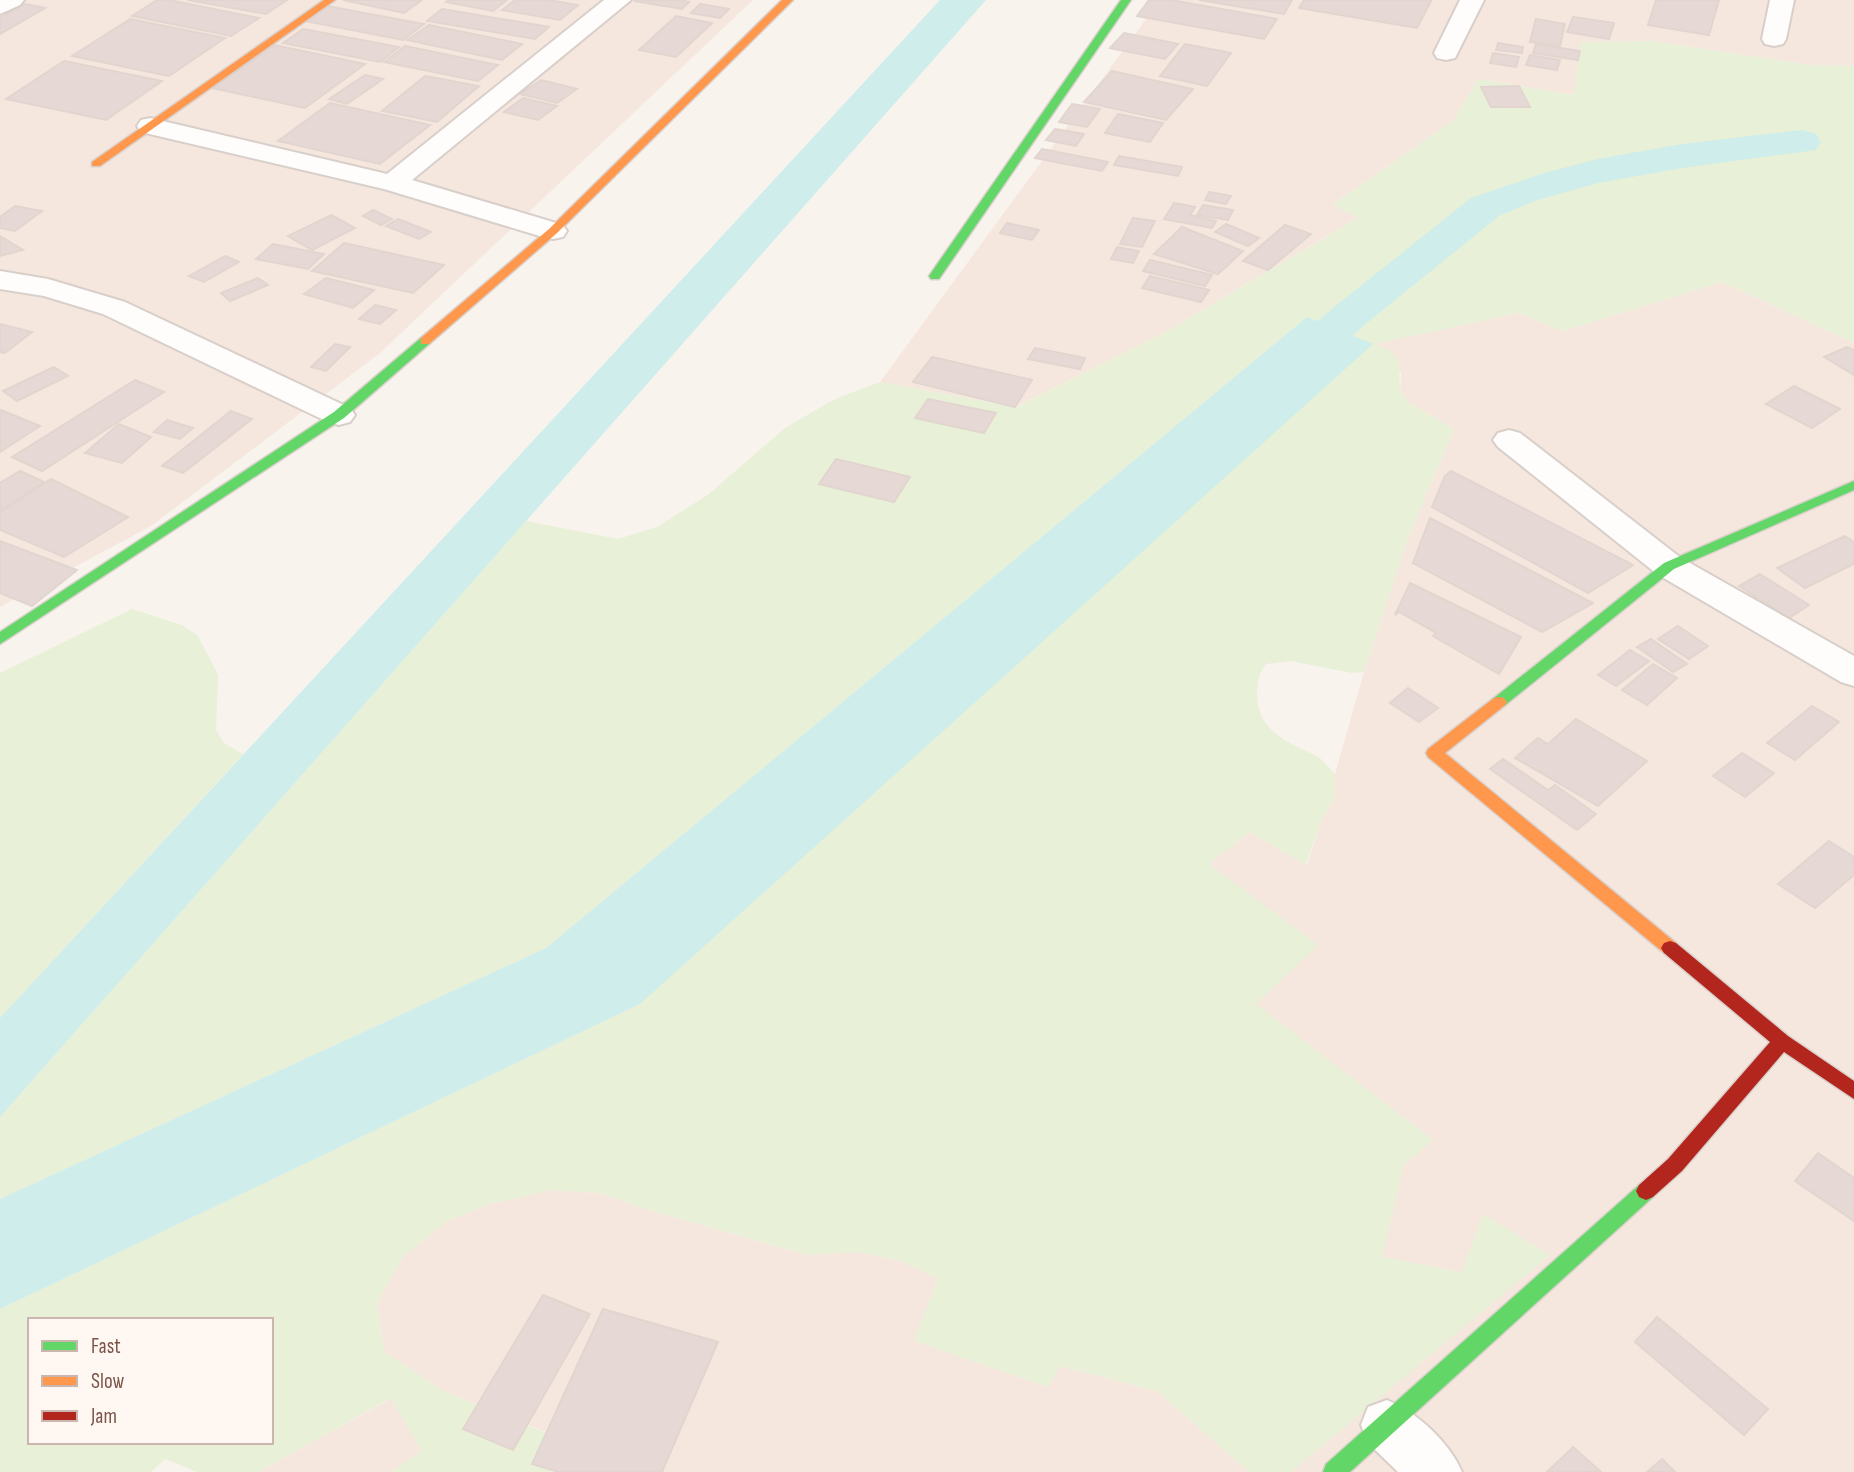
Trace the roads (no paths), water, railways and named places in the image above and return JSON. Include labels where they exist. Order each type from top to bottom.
[{"type":"street","points":[[0,7],[12,0]]},
{"type":"street","points":[[96,164],[330,0]]},
{"type":"street","points":[[392,183],[619,0]]},
{"type":"street","points":[[1,636],[339,415],[553,231],[788,0]]},
{"type":"street","points":[[935,276],[1126,0]]},
{"type":"street","points":[[1446,53],[1472,0]]},
{"type":"street","points":[[1774,39],[1782,0]]},
{"type":"street","points":[[150,126],[392,183],[553,231]]},
{"type":"street","points":[[0,280],[48,288],[114,308],[339,415]]},
{"type":"street","points":[[1509,440],[1669,566],[1854,673]]},
{"type":"street","points":[[1854,485],[1669,566],[1434,753],[1782,1041],[1854,1091]]},
{"type":"street","points":[[1334,1472],[1675,1165],[1782,1041]]},
{"type":"street","points":[[1387,1425],[1435,1472]]},
{"type":"water","points":[[940,0],[986,0],[0,1117],[0,1018]]},
{"type":"water","points":[[1307,317],[1373,344],[640,1004],[0,1309],[0,1199],[546,948]]},
{"type":"waterway","points":[[1279,378],[1348,317],[1485,207],[1520,193],[1598,171],[1682,156],[1802,142]]}]
